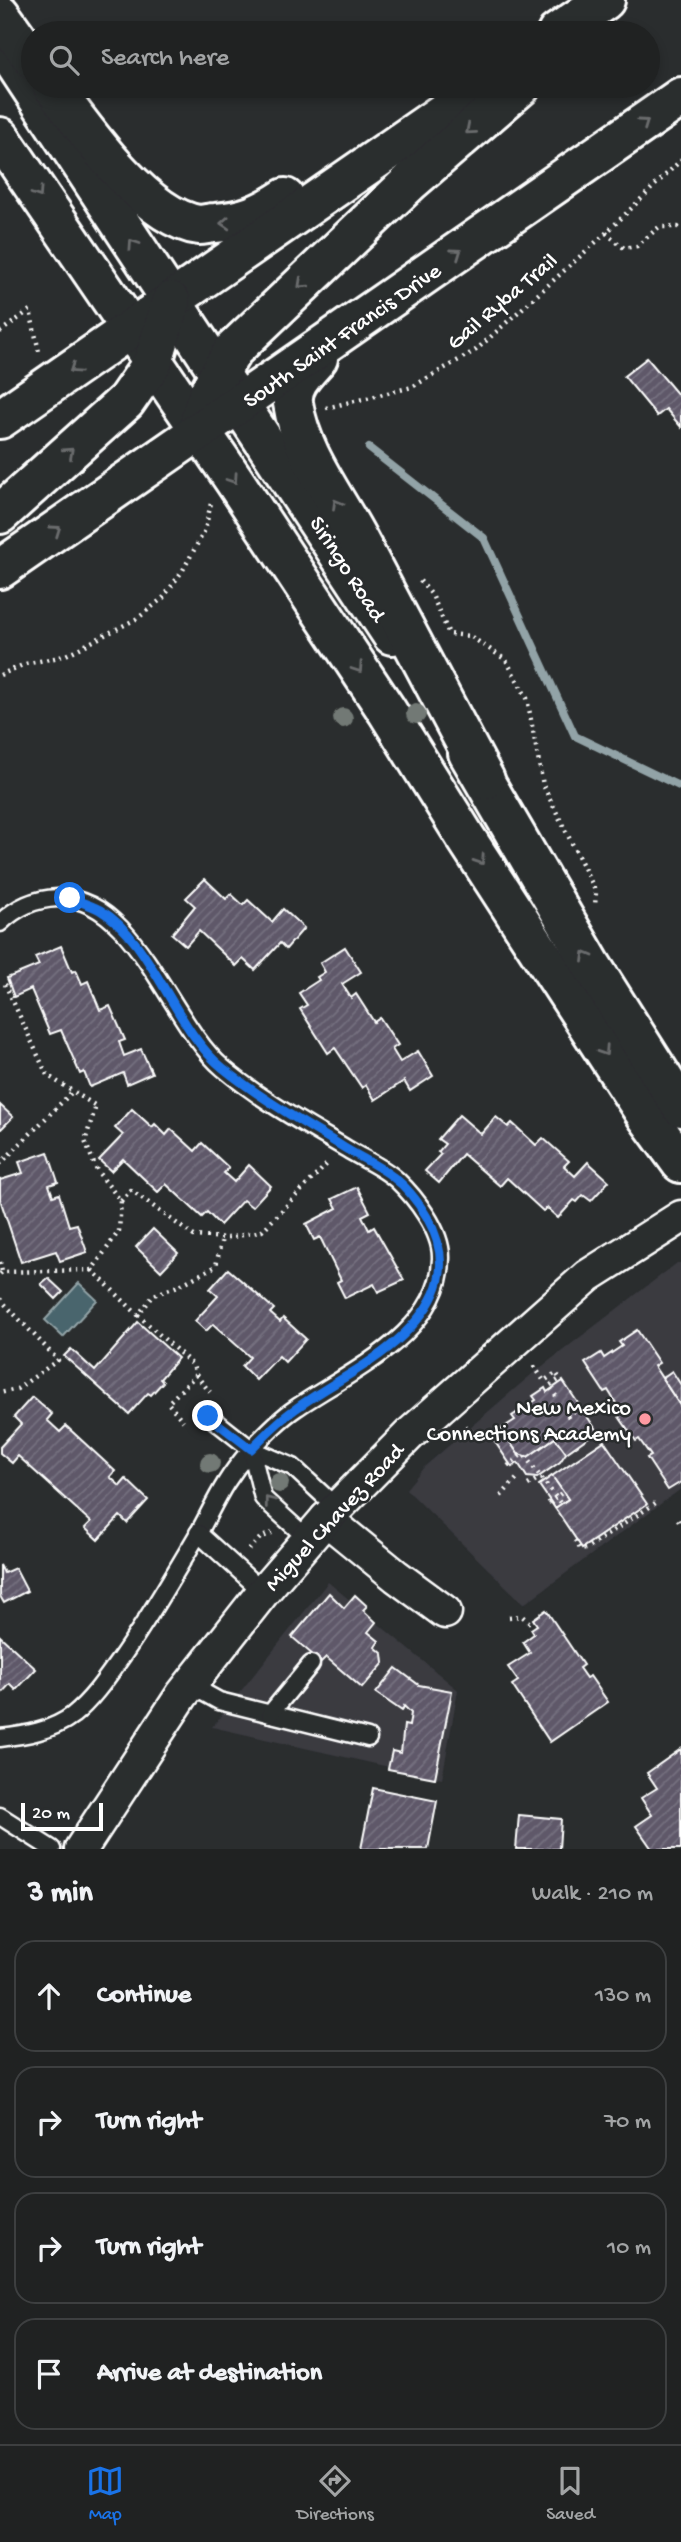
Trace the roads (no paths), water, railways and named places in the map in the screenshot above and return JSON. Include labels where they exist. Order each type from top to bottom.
[{"type":"main road","points":[[574,21],[605,0]]},
{"type":"main road","points":[[596,21],[620,0]]},
{"type":"main road","points":[[0,14],[21,43]]},
{"type":"main road","name":"Siringo Road","points":[[0,41],[21,73]]},
{"type":"main road","name":"South Saint Francis Drive","points":[[0,569],[681,97]]},
{"type":"main road","name":"Siringo Road","points":[[37,98],[452,725],[592,966],[681,1107]]},
{"type":"main road","points":[[61,98],[85,132],[154,205],[199,225],[239,222],[266,211],[319,177],[460,98]]},
{"type":"main road","points":[[0,419],[464,98]]},
{"type":"main road","points":[[199,429],[200,415],[219,372],[233,350],[411,181],[508,98]]},
{"type":"main road","name":"Siringo Road","points":[[0,137],[387,711],[646,1115],[681,1163]]},
{"type":"main road","points":[[0,514],[126,401],[153,362],[171,301]]},
{"type":"main road","points":[[336,337],[293,390],[293,402],[302,434],[316,468],[355,534],[485,780]]},
{"type":"street","name":"Miguel Chavez Road","points":[[81,1849],[190,1685],[263,1592],[324,1522],[411,1433],[588,1276],[681,1217]]},
{"type":"street","points":[[324,1522],[445,1612]]},
{"type":"lane","points":[[0,923],[35,900],[70,898],[101,911],[125,932],[148,963],[193,1036],[220,1066],[262,1097],[394,1177],[418,1202],[433,1228],[442,1254],[438,1286],[424,1312],[402,1336],[376,1357],[278,1421],[227,1478],[198,1533],[138,1633],[103,1684],[72,1716],[36,1733],[0,1738]]},
{"type":"lane","points":[[208,1416],[251,1449],[293,1467],[324,1522]]},
{"type":"lane","points":[[251,1449],[263,1497],[324,1522]]},
{"type":"lane","points":[[198,1533],[263,1592]]},
{"type":"lane","points":[[270,1714],[311,1664]]},
{"type":"lane","points":[[190,1685],[219,1701],[368,1738]]},
{"type":"lane","points":[[0,1816],[52,1849]]},
{"type":"water","points":[[79,1283],[97,1300],[63,1337],[45,1320]]},
{"type":"waterway","points":[[369,448],[484,538],[575,736],[681,787]]},
{"type":"place","name":"New Mexico Connections Academy","points":[[645,1419]]}]
